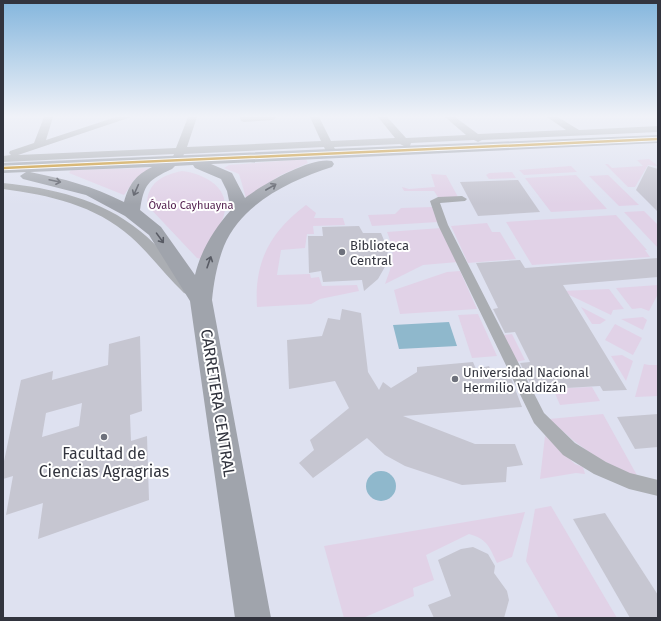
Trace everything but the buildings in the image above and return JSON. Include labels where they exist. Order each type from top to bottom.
[{"type":"highway","points":[[202,300],[208,263],[222,234],[240,211],[266,189],[299,172],[402,146]]},
{"type":"highway","points":[[447,146],[510,146]]},
{"type":"highway","points":[[3,169],[330,148],[376,152]]},
{"type":"highway","points":[[131,212],[134,191],[144,176],[182,158],[227,176],[235,191],[240,211]]},
{"type":"highway","name":"CARRETERA CENTRAL","points":[[3,169],[66,184],[92,192],[131,212],[155,231],[202,300],[253,618]]},
{"type":"street","points":[[3,157],[34,146]]},
{"type":"street","points":[[3,157],[182,158],[185,146]]},
{"type":"street","points":[[330,148],[381,146]]},
{"type":"street","points":[[3,186],[46,193],[74,200],[119,221],[136,235],[177,278],[202,300]]},
{"type":"street","points":[[462,199],[438,200],[435,201],[435,205],[446,232],[539,418],[570,449],[600,468],[629,481],[658,488]]},
{"type":"green space","points":[[306,159],[308,163],[281,175],[246,198],[239,174],[224,168],[229,165]]},
{"type":"green space","points":[[649,159],[658,166],[648,165],[635,187],[628,187],[605,164],[608,164],[612,168],[643,166],[637,160]]},
{"type":"green space","points":[[571,166],[577,172],[524,175],[519,170]]},
{"type":"green space","points":[[151,168],[135,179],[124,195],[69,173],[71,170]]},
{"type":"green space","name":"Óvalo Cayhuayna","points":[[182,171],[208,180],[221,191],[224,199],[225,208],[223,218],[216,234],[201,259],[197,258],[147,205],[150,191],[157,181],[168,175]]},
{"type":"green space","points":[[512,172],[516,178],[489,179],[486,175],[489,173]]},
{"type":"green space","points":[[431,174],[446,175],[458,197],[438,197],[434,191],[404,191],[402,187],[409,189],[435,187]]},
{"type":"green space","points":[[576,175],[607,209],[551,212],[525,178]]},
{"type":"green space","points":[[608,175],[639,205],[619,206],[589,176]]},
{"type":"green space","points":[[306,205],[316,213],[314,218],[343,218],[345,225],[313,226],[314,234],[307,234],[305,248],[281,250],[277,275],[310,274],[311,278],[319,277],[322,286],[357,285],[359,291],[320,299],[311,304],[257,307],[258,276],[267,249],[283,226],[293,215]]},
{"type":"green space","points":[[432,207],[438,222],[372,226],[368,215],[395,214],[401,208]]},
{"type":"green space","points":[[644,211],[658,225],[658,248],[624,212]]},
{"type":"green space","points":[[616,215],[647,250],[645,250],[650,257],[532,265],[506,222]]},
{"type":"green space","points":[[487,223],[492,232],[500,232],[516,259],[468,263],[451,226]]},
{"type":"green space","points":[[441,228],[458,262],[423,265],[385,284],[392,264],[392,247],[387,232]]},
{"type":"green space","points":[[460,271],[477,309],[400,314],[394,290],[447,272]]},
{"type":"green space","points":[[658,285],[658,294],[649,311],[641,308],[632,309],[616,288]]},
{"type":"green space","points":[[609,289],[624,309],[613,310],[611,315],[561,291]]},
{"type":"green space","points":[[581,307],[606,320],[600,324],[592,324]]},
{"type":"green space","points":[[478,314],[497,356],[472,358],[458,315]]},
{"type":"green space","points":[[643,317],[647,320],[643,330],[621,319]]},
{"type":"green space","points":[[615,324],[642,338],[633,355],[605,340]]},
{"type":"green space","points":[[512,334],[525,360],[516,362],[504,335]]},
{"type":"green space","points":[[622,355],[633,361],[626,381],[611,356]]},
{"type":"green space","points":[[644,364],[658,365],[658,396],[635,397]]},
{"type":"green space","points":[[560,380],[564,388],[592,387],[600,401],[560,405],[551,384]]},
{"type":"green space","points":[[603,414],[639,479],[596,457],[574,441],[549,419]]},
{"type":"green space","points":[[545,436],[575,464],[583,467],[585,474],[576,473],[540,479]]},
{"type":"green space","points":[[551,506],[617,618],[559,618],[526,561],[535,509]]},
{"type":"green space","points":[[525,512],[512,557],[497,563],[487,544],[480,538],[469,534],[426,555],[434,580],[413,588],[414,596],[363,618],[344,618],[324,546]]},
{"type":"water","points":[[449,322],[457,346],[399,349],[393,325]]},
{"type":"water","points":[[381,471],[392,475],[396,486],[392,497],[381,501],[370,497],[366,486],[370,475]]},
{"type":"transit line","points":[[3,168],[167,162],[494,146]]},
{"type":"place","name":"Biblioteca Central","points":[[342,252]]},
{"type":"place","name":"Universidad Nacional Hermilio Valdizán","points":[[455,379]]},
{"type":"place","name":"Facultad de Ciencias Agragrias","points":[[104,437]]}]
